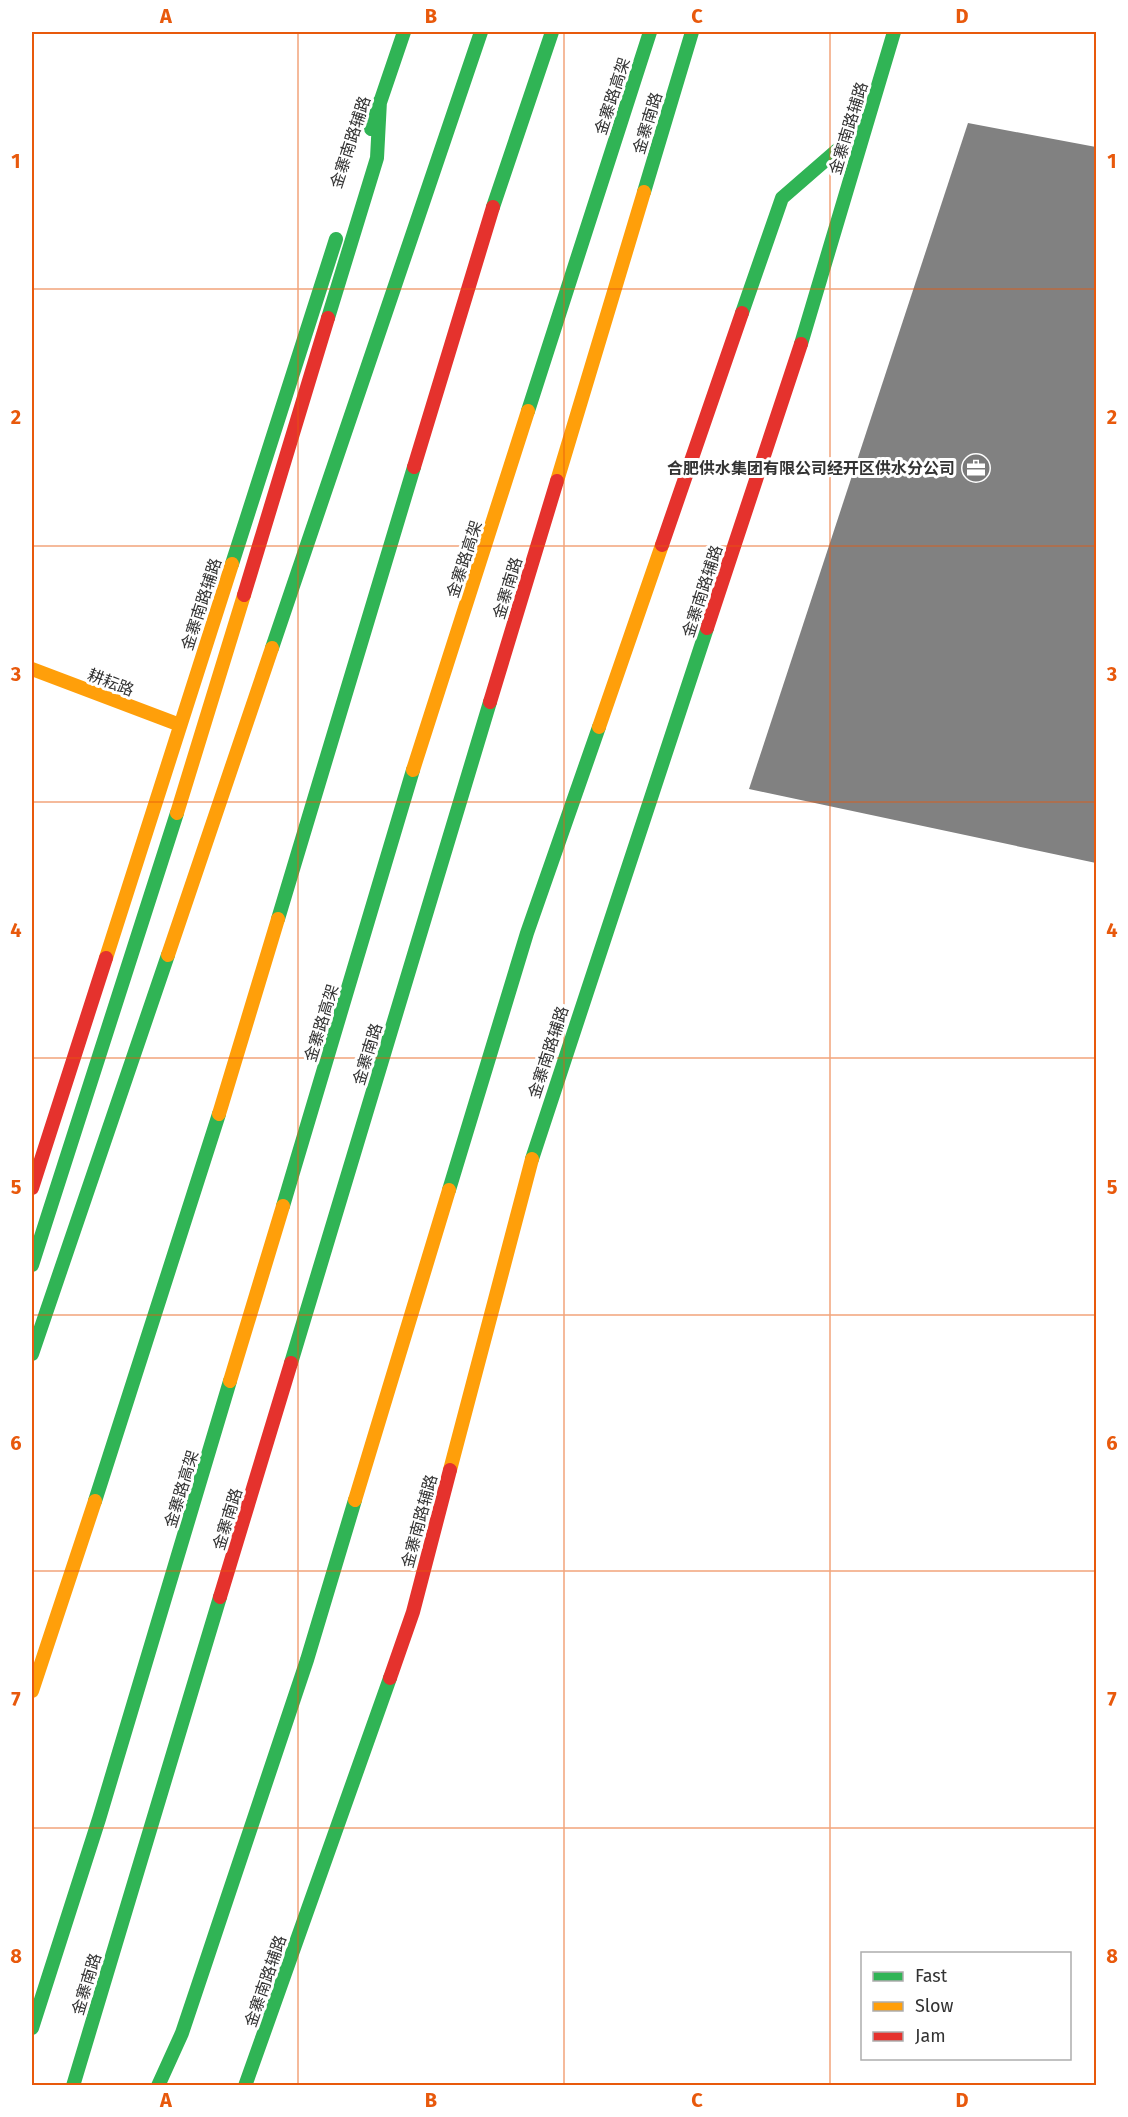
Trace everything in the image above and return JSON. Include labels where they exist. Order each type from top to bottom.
[{"type":"main road","name":"金寨南路辅路","points":[[362,158],[404,32]]},
{"type":"main road","points":[[32,1354],[481,32]]},
{"type":"main road","points":[[32,1691],[183,1232],[496,196],[552,32]]},
{"type":"main road","name":"金寨路高架","points":[[32,2028],[99,1819],[424,734],[650,32]]},
{"type":"main road","name":"金寨南路","points":[[73,2085],[692,32]]},
{"type":"main road","name":"金寨南路辅路","points":[[246,2085],[412,1612],[539,1133],[798,354],[894,32]]},
{"type":"main road","points":[[32,1265],[196,752],[377,158],[380,101]]},
{"type":"main road","points":[[158,2085],[182,2033],[307,1660],[527,933],[782,198],[866,125]]},
{"type":"main road","name":"金寨南路辅路","points":[[32,1188],[340,226]]},
{"type":"main road","name":"耕耘路","points":[[32,669],[180,725]]},
{"type":"building","name":"合肥供水集团有限公司经开区供水分公司","points":[[968,123],[1096,147],[1096,863],[749,789]]},
{"type":"traffic: fast","points":[[371,129],[404,32]]},
{"type":"traffic: fast","points":[[272,648],[481,32]]},
{"type":"traffic: fast","points":[[493,207],[552,32]]},
{"type":"traffic: fast","points":[[528,411],[650,32]]},
{"type":"traffic: fast","points":[[644,192],[692,32]]},
{"type":"traffic: fast","points":[[801,344],[894,32]]},
{"type":"traffic: fast","points":[[328,318],[377,158],[380,101]]},
{"type":"traffic: fast","points":[[742,313],[782,198],[866,125]]},
{"type":"traffic: fast","points":[[232,564],[336,239]]},
{"type":"traffic: fast","points":[[278,919],[414,467]]},
{"type":"traffic: fast","points":[[532,1159],[707,628]]},
{"type":"traffic: fast","points":[[291,1363],[490,702]]},
{"type":"traffic: fast","points":[[449,1190],[527,933],[599,727]]},
{"type":"traffic: fast","points":[[283,1206],[413,770]]},
{"type":"traffic: fast","points":[[32,1265],[177,813]]},
{"type":"traffic: fast","points":[[32,1354],[168,955]]},
{"type":"traffic: fast","points":[[95,1501],[219,1114]]},
{"type":"traffic: fast","points":[[32,2028],[99,1819],[230,1381]]},
{"type":"traffic: fast","points":[[158,2086],[182,2033],[307,1660],[355,1500]]},
{"type":"traffic: fast","points":[[73,2086],[220,1597]]},
{"type":"traffic: fast","points":[[245,2086],[390,1678]]},
{"type":"traffic: slow","points":[[557,481],[644,192]]},
{"type":"traffic: slow","points":[[413,770],[528,411]]},
{"type":"traffic: slow","points":[[599,727],[662,545]]},
{"type":"traffic: slow","points":[[106,958],[232,564]]},
{"type":"traffic: slow","points":[[177,813],[244,595]]},
{"type":"traffic: slow","points":[[168,955],[272,648]]},
{"type":"traffic: slow","points":[[32,669],[180,725]]},
{"type":"traffic: slow","points":[[219,1114],[278,919]]},
{"type":"traffic: slow","points":[[450,1470],[532,1159]]},
{"type":"traffic: slow","points":[[355,1500],[449,1190]]},
{"type":"traffic: slow","points":[[230,1381],[283,1206]]},
{"type":"traffic: slow","points":[[32,1691],[95,1501]]},
{"type":"traffic: jam","points":[[414,467],[493,207]]},
{"type":"traffic: jam","points":[[662,545],[742,313]]},
{"type":"traffic: jam","points":[[244,595],[328,318]]},
{"type":"traffic: jam","points":[[707,628],[801,344]]},
{"type":"traffic: jam","points":[[490,702],[557,481]]},
{"type":"traffic: jam","points":[[32,1188],[106,958]]},
{"type":"traffic: jam","points":[[220,1597],[291,1363]]},
{"type":"traffic: jam","points":[[390,1678],[413,1612],[450,1470]]},
{"type":"place","name":"合肥供水集团有限公司经开区供水分公司","points":[[976,468]]}]
